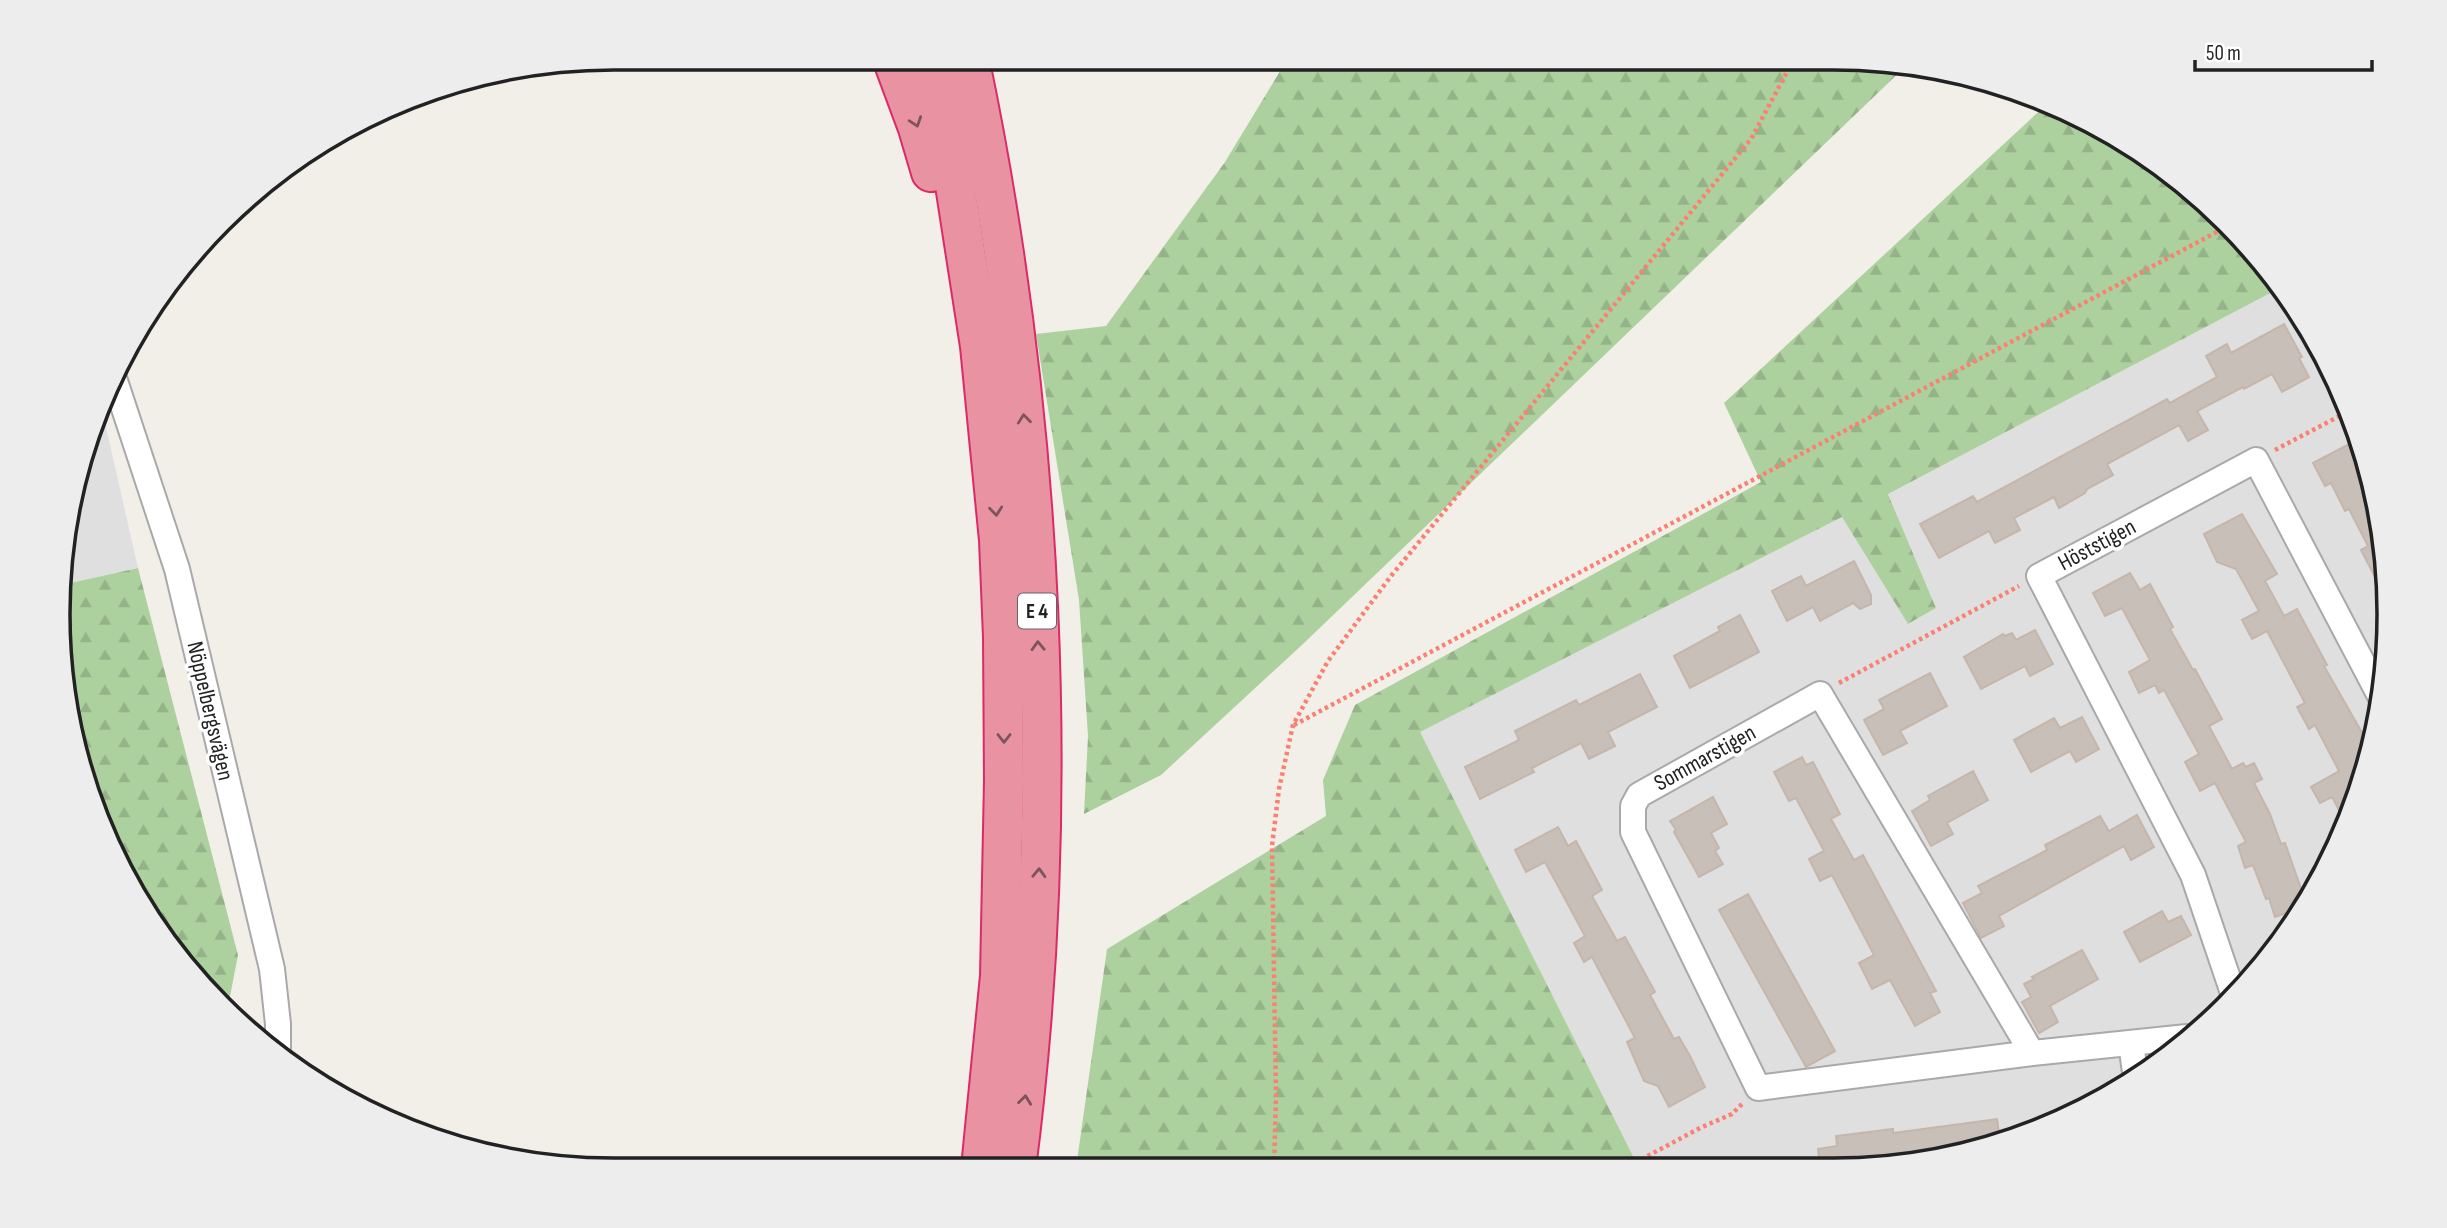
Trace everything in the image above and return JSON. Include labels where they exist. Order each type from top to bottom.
[{"type":"highway","points":[[896,70],[918,128],[980,346]]},
{"type":"highway","name":"E 4","points":[[933,70],[951,159],[980,346],[999,540],[1004,768],[1000,976],[982,1158]]},
{"type":"highway","name":"E 4","points":[[971,70],[997,207],[1016,344],[1030,474],[1038,633],[1042,788],[1035,978],[1027,1086],[1017,1158]]},
{"type":"street","name":"Nöppelbergsvägen","points":[[119,389],[177,569],[272,969],[278,1042]]},
{"type":"street","name":"Höststigen","points":[[2230,986],[2193,875],[2039,576],[2256,460]]},
{"type":"street","points":[[2256,460],[2373,680]]},
{"type":"street","points":[[1820,694],[2032,1052]]},
{"type":"street","name":"Sommarstigen","points":[[1758,1088],[1633,832],[1633,806],[1639,795],[1820,694]]},
{"type":"street","points":[[1758,1088],[2032,1052],[2173,1038]]},
{"type":"street","points":[[2131,1043],[2134,1067]]},
{"type":"path","points":[[1275,1158],[1272,846],[1279,789],[1293,725],[1328,662],[1391,576],[1751,139],[1788,70]]},
{"type":"path","points":[[1293,725],[2219,231]]},
{"type":"path","points":[[2256,460],[2339,416]]},
{"type":"path","points":[[1820,694],[2039,576]]},
{"type":"path","points":[[1644,1158],[1732,1114],[1758,1088]]},
{"type":"shaded area","points":[[2272,292],[2304,342],[2336,406],[2358,473],[2372,543],[2377,614],[2372,685],[2358,755],[2336,822],[2321,855],[2285,916],[2265,945],[2218,999],[2164,1046],[2074,1102],[2008,1129],[1939,1148],[1904,1153],[1833,1158],[1634,1158],[1419,732],[1842,517],[1909,624],[1936,608],[1888,494]]},
{"type":"shaded area","points":[[105,423],[138,568],[71,583],[80,508]]},
{"type":"green space","points":[[1281,70],[1833,70],[1897,74],[1303,644],[1161,775],[1084,814],[1088,736],[1079,600],[1036,334],[1106,326],[1225,162]]},
{"type":"green space","points":[[2040,111],[2105,143],[2164,182],[2218,229],[2272,292],[1888,494],[1936,608],[1908,624],[1842,517],[1420,732],[1634,1158],[1077,1158],[1107,949],[1326,816],[1323,780],[1355,705],[1761,482],[1724,403]]},
{"type":"green space","points":[[138,568],[238,955],[229,999],[182,945],[162,916],[126,855],[111,822],[80,720],[71,650],[71,583]]},
{"type":"building","points":[[2284,324],[2302,357],[2299,358],[2309,377],[2282,392],[2272,374],[2244,389],[2243,387],[2197,411],[2208,430],[2188,441],[2179,425],[2107,464],[2113,475],[2059,508],[2054,497],[2014,518],[2020,530],[1995,543],[1989,531],[1939,558],[1920,524],[1973,496],[1977,502],[2167,399],[2170,403],[2217,377],[2206,356],[2227,344],[2231,353]]},
{"type":"building","points":[[2349,444],[2367,508],[2376,579],[2361,550],[2368,546],[2349,509],[2345,511],[2331,483],[2325,486],[2313,463]]},
{"type":"building","points":[[2242,514],[2277,574],[2265,581],[2284,616],[2297,609],[2327,665],[2324,666],[2363,735],[2340,812],[2332,797],[2320,803],[2311,787],[2339,771],[2315,725],[2309,729],[2297,707],[2305,703],[2267,631],[2252,639],[2242,620],[2259,611],[2236,569],[2217,562],[2204,534]]},
{"type":"building","points":[[1854,561],[1871,595],[1871,604],[1860,609],[1853,603],[1820,621],[1813,607],[1787,621],[1772,591],[1801,576],[1806,586]]},
{"type":"building","points":[[2130,573],[2140,590],[2150,584],[2173,627],[2170,629],[2222,719],[2209,726],[2232,769],[2243,763],[2246,767],[2254,763],[2262,779],[2254,783],[2281,844],[2285,843],[2301,890],[2287,913],[2275,917],[2253,865],[2245,868],[2238,846],[2246,842],[2215,783],[2200,791],[2185,762],[2199,754],[2164,690],[2159,693],[2155,685],[2139,693],[2129,672],[2150,660],[2122,608],[2105,616],[2093,593]]},
{"type":"building","points":[[1740,615],[1759,652],[1690,688],[1674,656],[1720,631],[1718,627]]},
{"type":"building","points":[[2035,630],[2053,664],[2030,676],[2025,666],[1981,689],[1964,657],[2003,634],[2005,636],[2012,633],[2016,640]]},
{"type":"building","points":[[1930,673],[1947,706],[1900,731],[1907,743],[1883,755],[1864,720],[1884,709],[1879,700]]},
{"type":"building","points":[[1640,674],[1657,707],[1608,732],[1615,746],[1589,759],[1581,743],[1532,768],[1534,772],[1480,799],[1465,767],[1519,740],[1515,731],[1576,700],[1579,705]]},
{"type":"building","points":[[2082,717],[2099,749],[2076,762],[2070,751],[2031,772],[2014,740],[2054,718],[2060,728]]},
{"type":"building","points":[[1802,757],[1806,765],[1813,762],[1840,814],[1831,819],[1854,860],[1863,855],[1936,991],[1930,993],[1940,1012],[1915,1026],[1890,980],[1872,989],[1859,963],[1874,955],[1832,875],[1820,881],[1809,859],[1824,851],[1796,798],[1789,801],[1774,772]]},
{"type":"building","points":[[1973,771],[1988,800],[1947,823],[1953,834],[1931,846],[1912,811],[1930,800],[1928,796]]},
{"type":"building","points":[[1713,797],[1727,824],[1711,833],[1719,848],[1715,851],[1723,864],[1699,877],[1670,821]]},
{"type":"building","points":[[2137,815],[2154,847],[2131,860],[2124,846],[1999,916],[2004,926],[1981,938],[1963,903],[1982,893],[1978,886],[2047,850],[2045,845],[2100,816],[2109,831]]},
{"type":"building","points":[[1558,827],[1568,846],[1576,841],[1602,890],[1592,896],[1617,941],[1625,937],[1655,992],[1650,995],[1674,1039],[1679,1037],[1705,1087],[1669,1107],[1658,1086],[1644,1081],[1627,1042],[1635,1038],[1592,957],[1584,962],[1574,943],[1585,936],[1545,862],[1526,872],[1515,850]]},
{"type":"building","points":[[1748,894],[1835,1051],[1806,1067],[1719,910]]},
{"type":"building","points":[[2162,911],[2168,922],[2181,916],[2191,935],[2140,962],[2124,932]]},
{"type":"building","points":[[2082,950],[2098,979],[2050,1006],[2058,1022],[2039,1033],[2022,1002],[2031,997],[2024,984]]},
{"type":"building","points":[[1997,1119],[1999,1132],[1939,1148],[1869,1157],[1819,1158],[1818,1149],[1837,1146],[1836,1136],[1893,1129],[1893,1133]]}]
